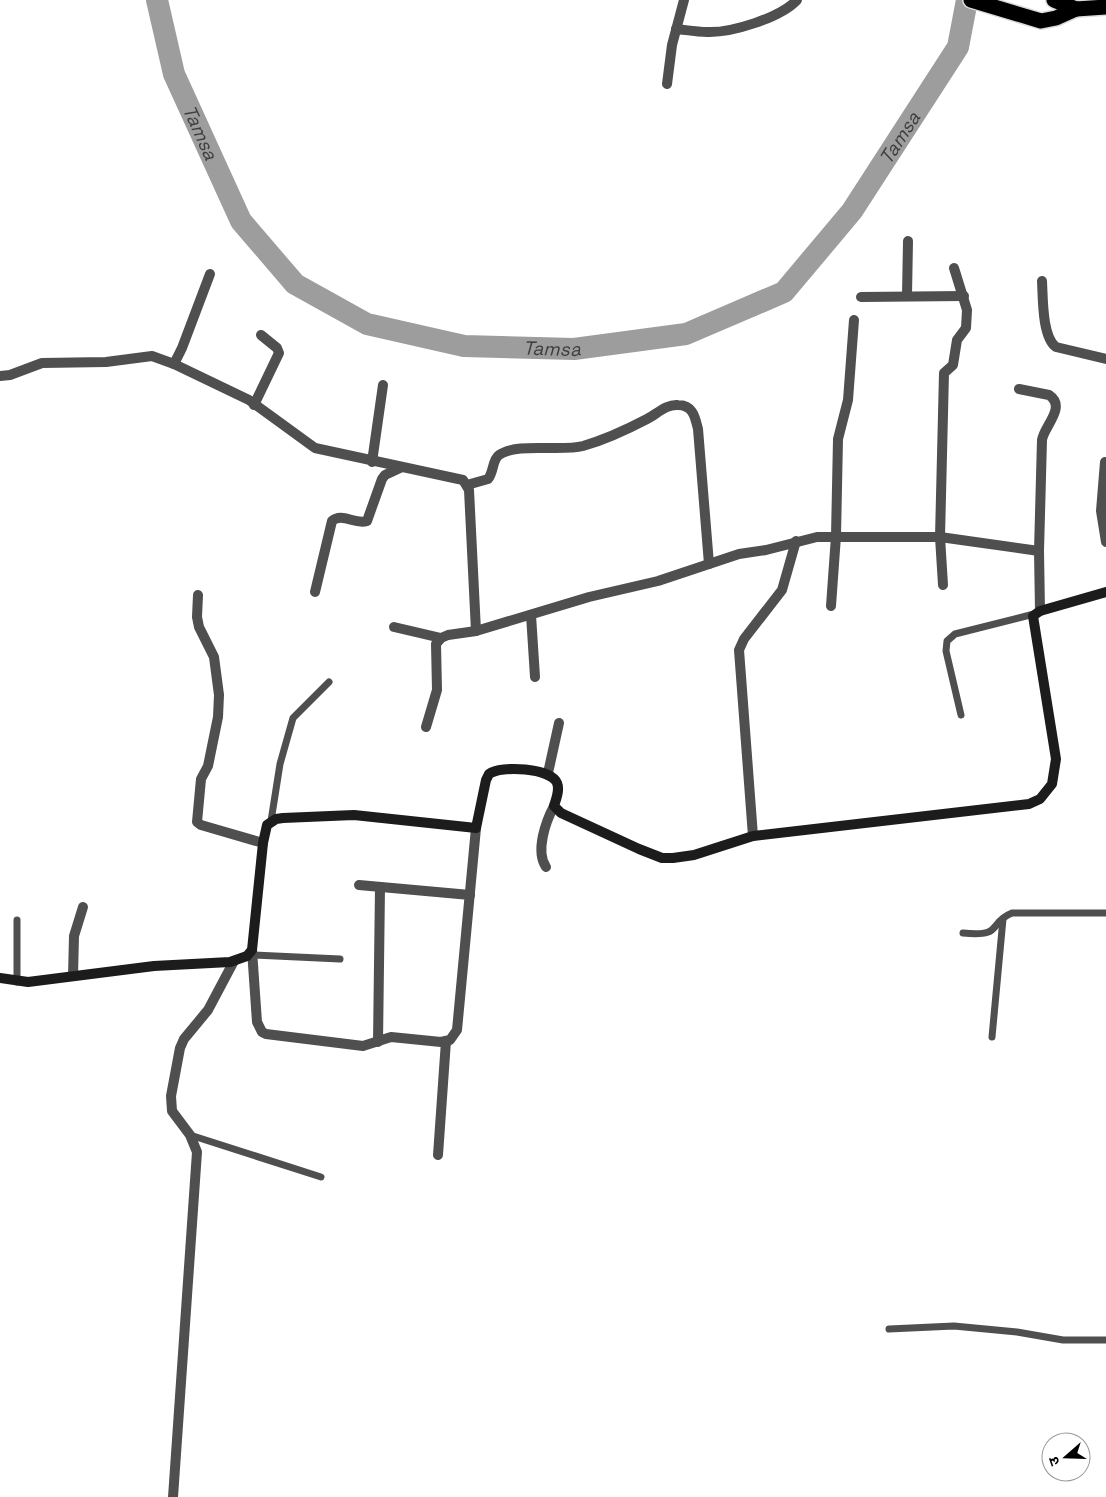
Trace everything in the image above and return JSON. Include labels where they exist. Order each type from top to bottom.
[{"type":"highway","points":[[971,0],[1031,20],[1049,20],[1076,9],[1104,5]]},
{"type":"highway","points":[[1056,1],[1076,9]]},
{"type":"street","points":[[666,84],[676,29],[684,0]]},
{"type":"street","points":[[676,29],[706,32],[733,29],[768,18],[797,0]]},
{"type":"street","points":[[907,295],[908,241]]},
{"type":"street","points":[[943,585],[940,537],[944,373],[952,368],[957,340],[966,328],[967,310],[954,268]]},
{"type":"street","points":[[174,364],[210,274]]},
{"type":"street","points":[[1042,281],[1046,333],[1052,344],[1056,347],[1106,359]]},
{"type":"street","points":[[861,296],[964,296]]},
{"type":"street","points":[[831,606],[836,536],[838,439],[848,400],[854,320]]},
{"type":"street","points":[[254,405],[279,353],[277,348],[261,335]]},
{"type":"street","points":[[0,376],[10,375],[42,363],[106,362],[144,356],[159,358],[239,395],[310,446],[372,462],[457,479],[467,485],[488,479],[496,458],[502,454],[524,449],[578,447],[640,423],[665,408],[679,405],[687,407],[693,411],[698,429],[709,564]]},
{"type":"street","points":[[372,462],[383,385]]},
{"type":"street","points":[[554,806],[568,817],[662,858],[684,858],[753,836],[1018,806],[1040,799],[1052,784],[1056,759],[1033,623],[1037,612],[1042,440],[1045,428],[1055,415],[1055,403],[1049,395],[1019,389]]},
{"type":"street","points":[[1105,462],[1101,511],[1106,542]]},
{"type":"street","points":[[315,592],[332,521],[340,517],[360,523],[367,521],[382,479],[387,474],[400,468]]},
{"type":"street","points":[[467,485],[476,630]]},
{"type":"street","points":[[394,627],[441,638],[531,615],[589,597],[658,581],[739,554],[766,550],[796,541],[836,536],[940,537],[1039,551]]},
{"type":"street","points":[[753,836],[739,650],[744,638],[782,590],[796,541]]},
{"type":"street","points":[[1037,612],[1106,592]]},
{"type":"street","points":[[198,595],[197,617],[199,628],[214,657],[219,695],[218,717],[208,766],[202,779],[196,822],[263,843]]},
{"type":"street","points":[[531,615],[535,677]]},
{"type":"street","points":[[426,727],[437,690],[436,644],[441,638]]},
{"type":"street","points":[[548,773],[559,723]]},
{"type":"street","points":[[476,828],[354,815],[283,818],[271,822],[265,828],[252,952],[256,1016],[262,1032],[272,1036],[363,1046],[397,1036],[446,1042],[454,1036],[457,1030],[476,828],[489,774],[501,768],[548,773],[554,777],[558,788],[554,806],[544,830],[542,855],[546,867]]},
{"type":"street","points":[[359,886],[470,895]]},
{"type":"street","points":[[378,1042],[380,888]]},
{"type":"street","points":[[73,976],[74,936],[82,907]]},
{"type":"street","points":[[0,978],[17,982],[154,966],[234,961],[252,952]]},
{"type":"street","points":[[173,1497],[197,1152],[190,1135],[174,1116],[171,1104],[180,1048],[184,1039],[208,1010],[234,961]]},
{"type":"street","points":[[438,1155],[446,1042]]},
{"type":"lane","points":[[961,715],[946,651],[947,641],[955,634],[1037,612]]},
{"type":"lane","points":[[271,822],[280,764],[293,718],[329,682]]},
{"type":"lane","points":[[963,933],[982,935],[989,933],[1012,913],[1106,913]]},
{"type":"lane","points":[[992,1038],[1003,919]]},
{"type":"lane","points":[[17,920],[17,982]]},
{"type":"lane","points":[[252,952],[340,959]]},
{"type":"lane","points":[[190,1135],[321,1177]]},
{"type":"lane","points":[[888,1329],[944,1325],[1017,1332],[1063,1340],[1106,1340]]},
{"type":"waterway","name":"Tamsa","points":[[157,0],[174,74],[241,221],[295,284],[367,324],[464,346],[574,349],[686,334],[784,292],[852,211],[958,47],[967,0]]}]
